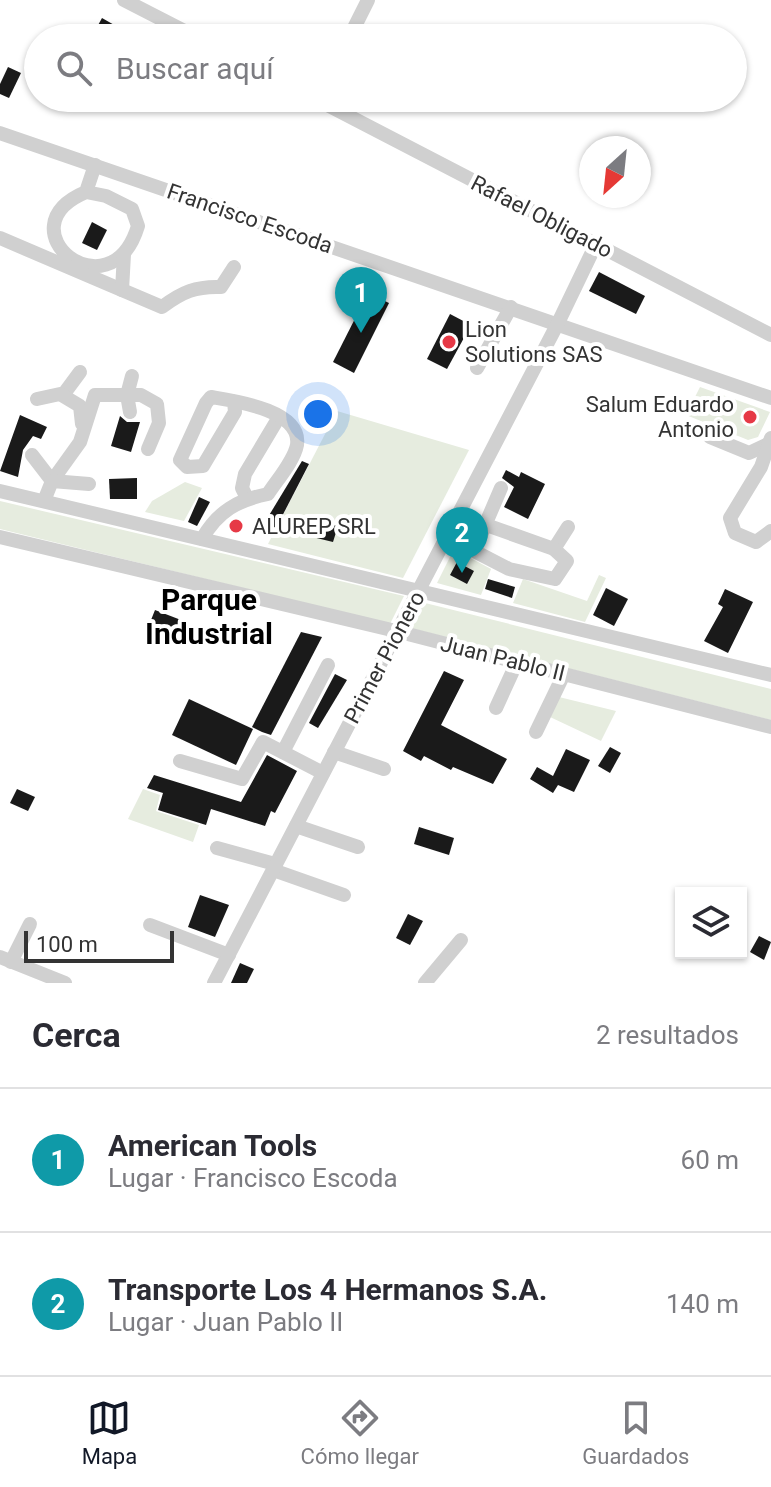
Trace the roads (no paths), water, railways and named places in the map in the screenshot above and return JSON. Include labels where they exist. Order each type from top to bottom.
[{"type":"street","points":[[124,0],[171,24]]},
{"type":"street","points":[[356,24],[368,0]]},
{"type":"street","name":"Rafael Obligado","points":[[342,112],[771,335]]},
{"type":"street","name":"Francisco Escoda","points":[[0,133],[771,398]]},
{"type":"street","points":[[86,192],[95,165]]},
{"type":"street","points":[[122,290],[124,254],[138,226],[132,209],[106,196],[86,192],[70,198],[59,208],[52,224],[55,237],[66,255],[84,265],[103,267],[124,254]]},
{"type":"street","points":[[35,253],[55,237]]},
{"type":"street","points":[[4,243],[162,307],[182,291],[204,286],[221,287],[234,267]]},
{"type":"street","name":"Primer Pionero","points":[[214,983],[558,323],[596,244]]},
{"type":"street","points":[[477,368],[511,307]]},
{"type":"street","points":[[63,395],[80,372]]},
{"type":"street","points":[[130,412],[127,395],[132,376]]},
{"type":"street","points":[[37,399],[63,395],[80,406],[83,433]]},
{"type":"street","points":[[44,501],[52,481],[80,442],[95,395],[141,395],[157,404],[159,423],[148,449]]},
{"type":"street","points":[[202,539],[222,511],[247,498],[268,494],[297,445],[294,429],[279,417],[249,404],[234,401],[211,397],[180,460],[187,467],[203,466],[235,412],[234,401]]},
{"type":"street","points":[[247,498],[242,488],[245,474],[279,417]]},
{"type":"street","points":[[710,437],[749,453],[769,441]]},
{"type":"street","points":[[769,441],[766,470],[730,518],[735,533],[756,542],[771,531]]},
{"type":"street","points":[[32,455],[52,481],[89,484]]},
{"type":"street","points":[[458,515],[487,525],[554,549],[567,561],[555,579],[509,569],[474,551],[487,525],[501,488]]},
{"type":"street","name":"Juan Pablo II","points":[[0,491],[771,675]]},
{"type":"street","points":[[554,549],[568,527]]},
{"type":"street","name":"Juan Pablo II","points":[[0,537],[396,631],[771,727]]},
{"type":"street","points":[[496,708],[517,662]]},
{"type":"street","points":[[283,752],[328,665]]},
{"type":"street","points":[[536,732],[564,674]]},
{"type":"street","points":[[180,761],[242,779],[263,742],[323,773]]},
{"type":"street","points":[[334,752],[384,769]]},
{"type":"street","points":[[296,826],[358,847]]},
{"type":"street","points":[[217,848],[344,895]]},
{"type":"street","points":[[30,924],[6,960],[65,983]]},
{"type":"street","points":[[150,925],[229,955]]},
{"type":"street","points":[[425,983],[461,940]]},
{"type":"place","name":"American Tools","points":[[361,333]]},
{"type":"place","name":"Lion Solutions SAS","points":[[449,342]]},
{"type":"place","name":"Salum Eduardo Antonio","points":[[750,417]]},
{"type":"place","name":"ALUREP SRL","points":[[236,526]]},
{"type":"place","name":"Transporte Los 4 Hermanos S.A.","points":[[462,573]]},
{"type":"district","name":"Parque Industrial","points":[[209,617]]}]
